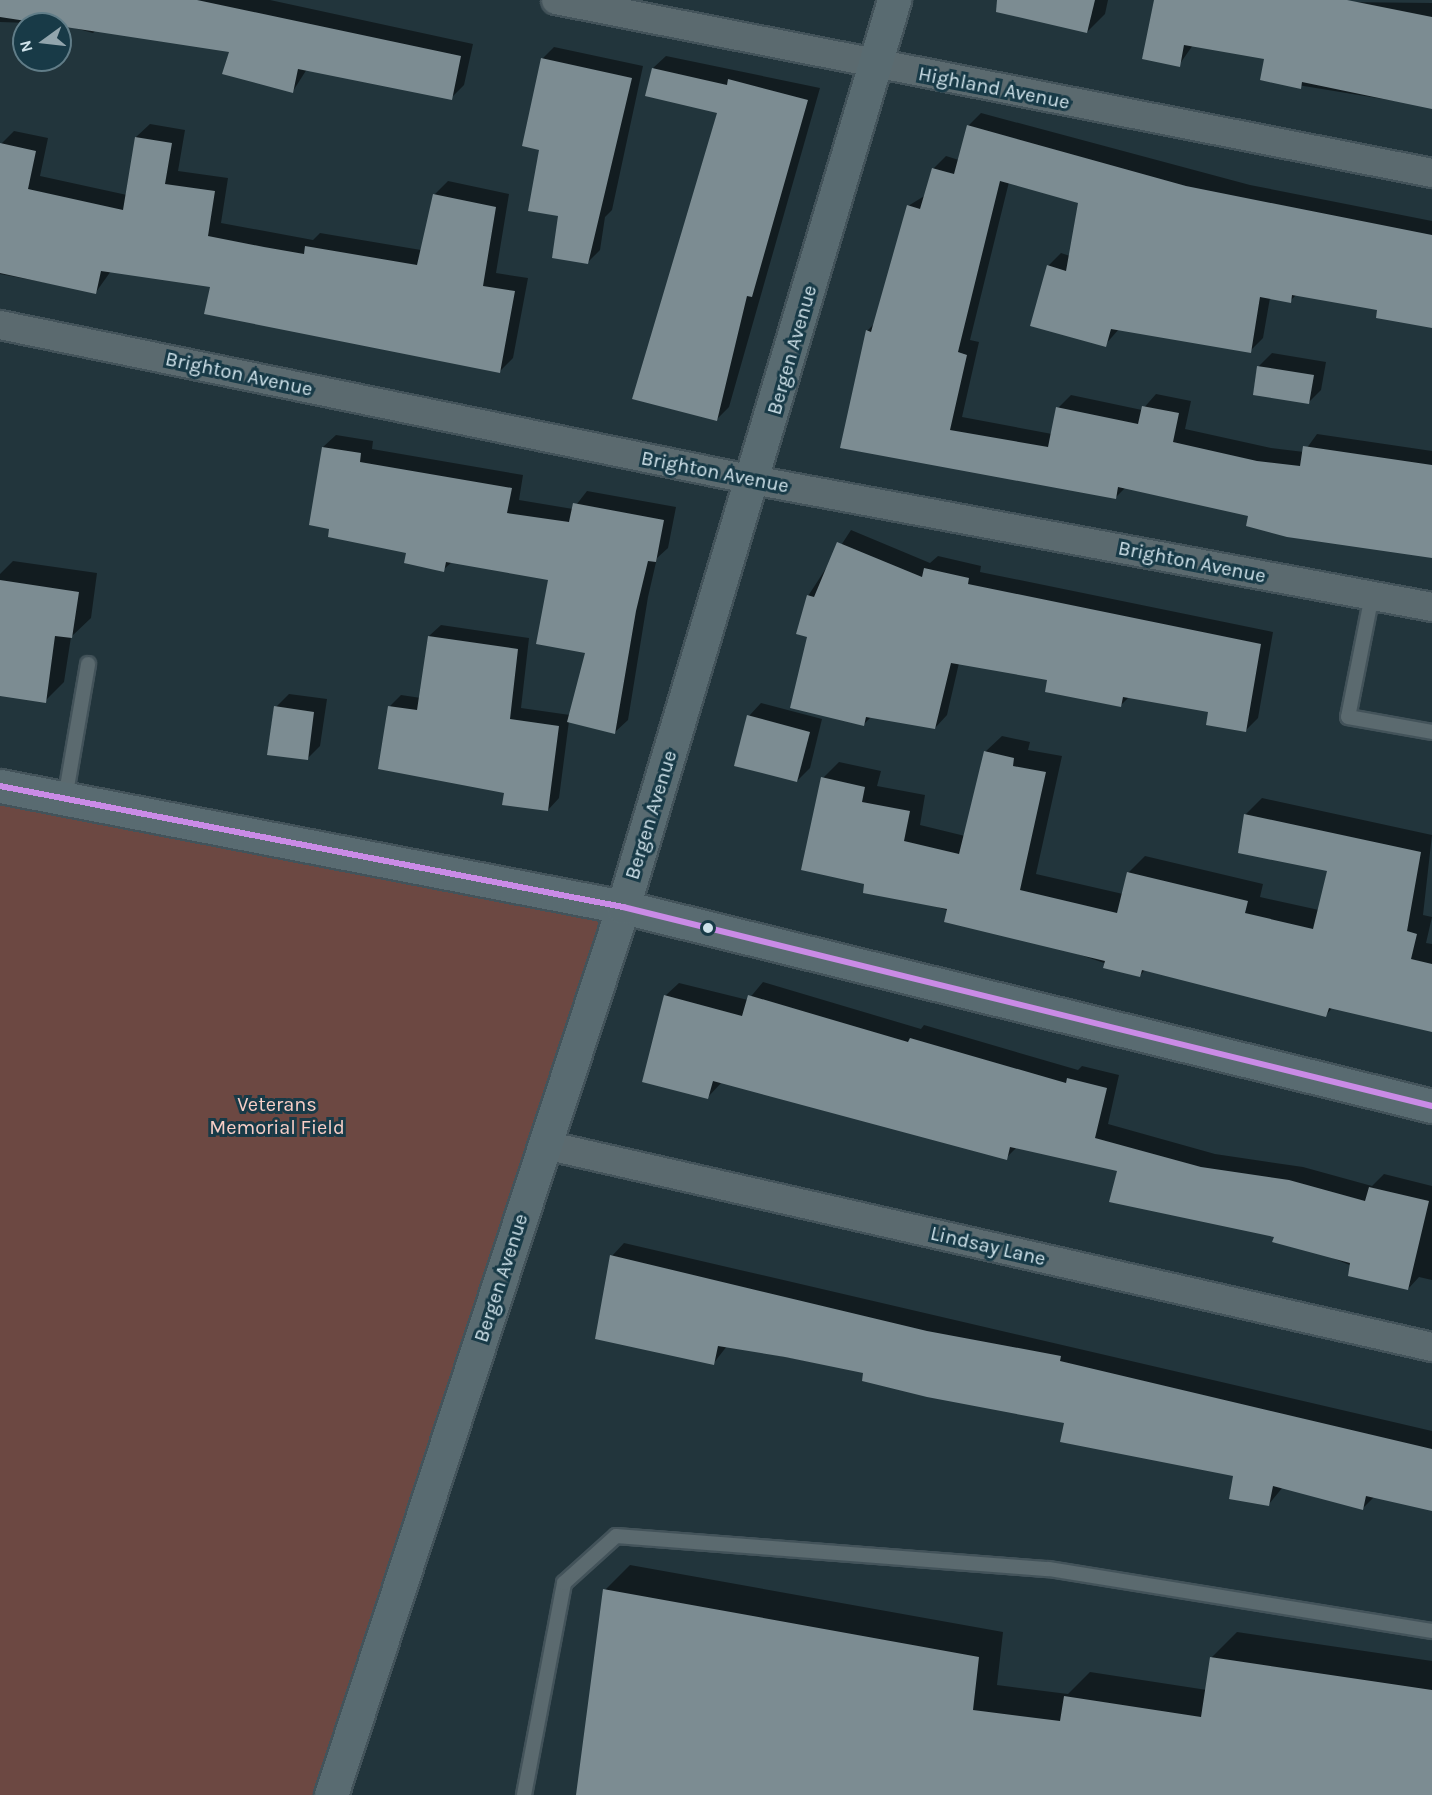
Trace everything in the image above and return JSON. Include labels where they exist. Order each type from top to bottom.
[{"type":"street","name":"Highland Avenue","points":[[556,0],[875,66],[1432,173]]},
{"type":"street","name":"Bergen Avenue","points":[[331,1795],[623,907],[753,480],[894,0]]},
{"type":"street","name":"Brighton Avenue","points":[[0,325],[753,480],[1432,607]]},
{"type":"street","points":[[0,786],[623,907],[1432,1106]]},
{"type":"street","name":"Lindsay Lane","points":[[545,1145],[1432,1347]]},
{"type":"lane","points":[[1372,595],[1348,717],[1432,732]]},
{"type":"lane","points":[[65,799],[88,664]]},
{"type":"lane","points":[[524,1795],[564,1583],[616,1536],[1050,1569],[1432,1631]]},
{"type":"green space","name":"Veterans Memorial Field","points":[[0,786],[638,905],[340,1795],[0,1795]]},
{"type":"building","points":[[0,0],[197,0],[461,56],[452,100],[298,69],[293,93],[222,74],[229,52],[72,28],[72,12],[12,12],[12,19],[0,17]]},
{"type":"building","points":[[997,0],[1095,0],[1087,33],[996,12]]},
{"type":"building","points":[[1154,0],[1347,0],[1432,17],[1432,109],[1302,82],[1301,89],[1260,80],[1264,59],[1184,45],[1180,67],[1142,59]]},
{"type":"building","points":[[541,58],[632,78],[588,264],[552,258],[558,216],[528,211],[539,150],[522,146]]},
{"type":"building","points":[[652,68],[727,85],[728,79],[808,100],[752,297],[747,296],[717,421],[632,399],[717,113],[645,96]]},
{"type":"building","points":[[967,125],[1186,186],[1432,235],[1432,328],[1376,318],[1377,310],[1292,295],[1291,303],[1260,297],[1251,353],[1111,329],[1106,347],[1030,326],[1047,265],[1066,271],[1078,203],[1000,181],[958,352],[967,355],[950,430],[1048,447],[1056,407],[1138,424],[1142,406],[1179,413],[1173,442],[1257,461],[1300,466],[1303,446],[1432,465],[1432,558],[1287,537],[1246,526],[1248,516],[1118,487],[1116,499],[840,448],[866,330],[871,332],[907,205],[920,209],[932,168],[954,174]]},
{"type":"building","points":[[135,137],[172,143],[165,184],[215,191],[208,236],[264,247],[304,254],[305,246],[417,265],[433,194],[496,207],[483,286],[515,291],[500,373],[204,314],[210,287],[101,271],[96,294],[0,273],[0,143],[36,151],[28,189],[123,210]]},
{"type":"building","points":[[1257,366],[1314,375],[1309,404],[1253,395]]},
{"type":"building","points":[[322,447],[361,453],[360,462],[512,488],[507,513],[569,522],[573,503],[664,520],[656,562],[648,561],[636,611],[615,734],[567,722],[585,653],[536,644],[548,580],[446,562],[444,572],[404,563],[406,553],[328,537],[329,529],[309,525]]},
{"type":"building","points":[[837,542],[922,577],[924,568],[969,578],[968,584],[1261,644],[1246,732],[1206,725],[1208,712],[1123,697],[1121,707],[1045,692],[1047,680],[951,663],[935,729],[866,717],[864,726],[790,708],[807,637],[796,634],[807,595],[814,597]]},
{"type":"building","points":[[0,580],[79,592],[72,638],[55,636],[46,703],[0,696]]},
{"type":"building","points":[[428,636],[518,649],[510,719],[559,726],[548,811],[502,805],[504,793],[378,769],[388,706],[417,710]]},
{"type":"building","points":[[274,706],[314,712],[308,760],[267,755]]},
{"type":"building","points":[[747,715],[810,732],[797,782],[734,766]]},
{"type":"building","points":[[984,751],[1014,758],[1013,766],[1046,772],[1020,890],[1117,913],[1127,872],[1248,901],[1245,913],[1313,929],[1327,871],[1238,853],[1244,814],[1421,852],[1407,931],[1417,934],[1411,959],[1432,964],[1432,1032],[1329,1008],[1326,1017],[1142,970],[1140,977],[1103,968],[1105,961],[944,922],[947,909],[863,893],[864,884],[801,870],[821,777],[865,787],[862,802],[910,811],[904,841],[959,854]]},
{"type":"building","points":[[664,995],[742,1016],[748,995],[908,1042],[910,1038],[1066,1083],[1067,1078],[1107,1088],[1095,1138],[1201,1167],[1289,1180],[1365,1201],[1369,1187],[1429,1201],[1408,1290],[1348,1276],[1350,1263],[1272,1242],[1274,1237],[1109,1202],[1117,1171],[1010,1147],[1007,1160],[713,1081],[708,1099],[642,1082]]},
{"type":"building","points":[[610,1255],[927,1331],[1061,1356],[1060,1361],[1432,1449],[1432,1511],[1366,1496],[1363,1510],[1273,1486],[1269,1506],[1229,1499],[1233,1476],[1060,1442],[1064,1423],[927,1397],[862,1381],[863,1373],[785,1357],[718,1346],[714,1365],[595,1339]]},
{"type":"building","points":[[603,1589],[979,1657],[973,1710],[1060,1721],[1064,1696],[1201,1717],[1210,1657],[1432,1690],[1432,1795],[576,1795]]},
{"type":"transit line","points":[[0,786],[623,907],[1432,1106]]}]
